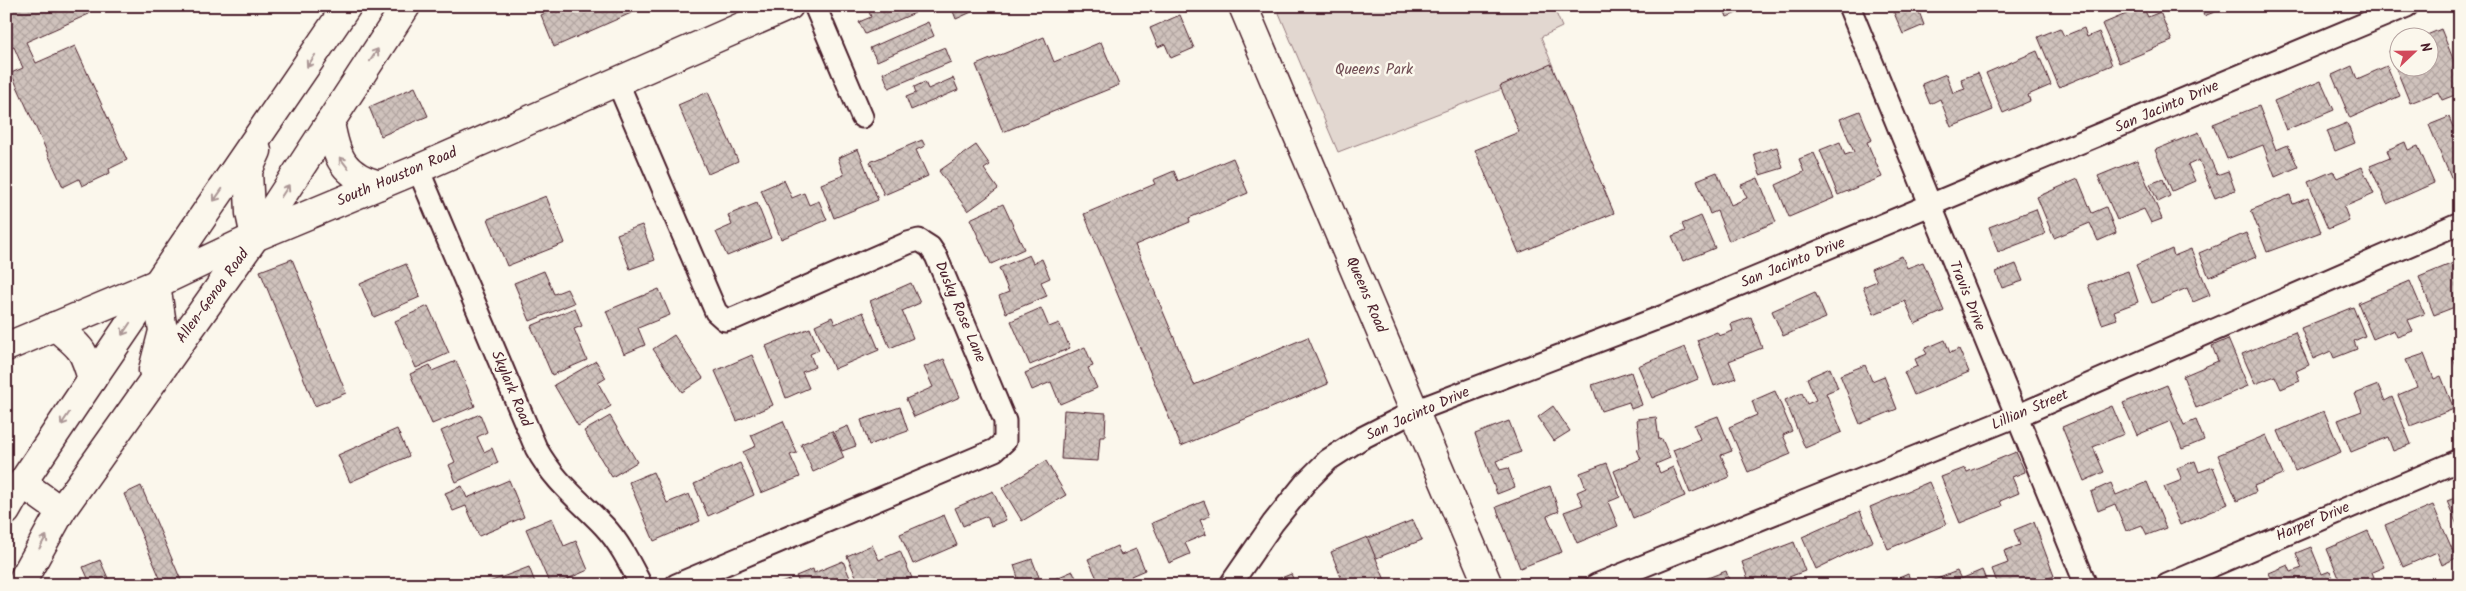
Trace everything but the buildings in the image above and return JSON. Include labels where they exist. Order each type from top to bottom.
[{"type":"main road","points":[[6,511],[22,482],[156,284],[271,120],[347,6]]},
{"type":"main road","name":"Allen-Genoa Road","points":[[20,585],[61,511],[255,237],[406,6]]},
{"type":"main road","name":"South Houston Road","points":[[6,348],[156,284],[255,237],[418,169],[789,6]]},
{"type":"main road","name":"Queens Road","points":[[1243,6],[1488,585]]},
{"type":"main road","points":[[255,237],[250,210],[248,171],[271,120]]},
{"type":"main road","points":[[330,122],[335,150],[348,168],[362,180],[380,185]]},
{"type":"main road","points":[[147,388],[160,351],[163,331],[156,284]]},
{"type":"main road","points":[[55,326],[77,343],[84,353],[92,379]]},
{"type":"main road","points":[[22,482],[61,511]]},
{"type":"street","points":[[816,6],[862,117]]},
{"type":"street","name":"Travis Drive","points":[[1849,6],[2086,585]]},
{"type":"street","name":"San Jacinto Drive","points":[[1230,585],[1273,523],[1306,482],[1328,460],[1362,438],[1414,412],[1678,310],[2407,6]]},
{"type":"street","name":"Dusky Rose Lane","points":[[617,81],[716,312],[725,320],[735,318],[908,243],[919,240],[930,247],[936,256],[1005,421],[1005,441],[995,450],[676,585]]},
{"type":"street","name":"Skylark Road","points":[[418,169],[548,470],[564,489],[605,527],[624,552],[641,585]]},
{"type":"street","name":"Lillian Street","points":[[1596,585],[2017,416],[2460,223]]},
{"type":"street","name":"Harper Drive","points":[[2167,585],[2460,460]]},
{"type":"green space","name":"Queens Park","points":[[1276,6],[1553,6],[1562,27],[1541,37],[1554,69],[1338,152]]}]
